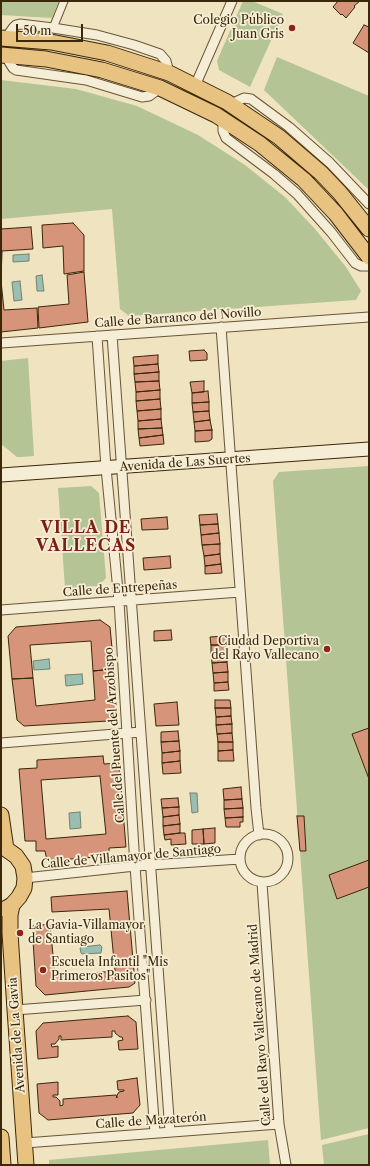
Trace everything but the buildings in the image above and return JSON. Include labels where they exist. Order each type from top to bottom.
[{"type":"main road","points":[[3,38],[51,42],[107,53],[169,74],[231,104],[278,137],[315,168],[340,193],[369,229]]},
{"type":"main road","points":[[3,55],[46,59],[95,68],[160,88],[223,119],[260,144],[304,180],[340,218],[369,257]]},
{"type":"main road","name":"Avenida de Las Suertes","points":[[1,475],[369,449]]},
{"type":"main road","points":[[1,815],[4,848],[16,856],[23,866],[25,878],[24,888],[19,897],[7,907]]},
{"type":"main road","name":"Avenida de La Gavia","points":[[7,907],[10,916],[26,1165]]},
{"type":"main road","points":[[1,1137],[3,1165]]},
{"type":"street","points":[[53,28],[64,1]]},
{"type":"street","points":[[195,86],[232,1]]},
{"type":"street","points":[[3,38],[16,25],[53,28],[104,37],[160,54],[166,61],[169,74]]},
{"type":"street","points":[[231,104],[244,98],[252,99],[289,127],[330,163],[369,204]]},
{"type":"street","points":[[223,119],[223,131],[226,138],[274,174],[297,194],[331,232],[357,265],[369,266]]},
{"type":"street","name":"Calle de Barranco del Novillo","points":[[358,317],[369,312]]},
{"type":"street","name":"Calle de Barranco del Novillo","points":[[1,343],[369,317]]},
{"type":"street","points":[[221,327],[259,835]]},
{"type":"street","points":[[112,335],[170,1132]]},
{"type":"street","name":"Calle del Puente del Arzobispo","points":[[97,336],[106,468],[119,601],[135,866],[155,1133]]},
{"type":"street","name":"Calle de Entrepeñas","points":[[1,610],[240,592]]},
{"type":"street","points":[[1,743],[141,732]]},
{"type":"street","points":[[270,834],[278,838],[284,843],[289,858],[288,864],[281,876],[269,883],[255,881],[244,873],[240,859],[240,852],[244,845],[249,839],[259,835],[270,834]]},
{"type":"street","name":"Calle de Villamayor de Santiago","points":[[25,878],[135,866],[240,859]]},
{"type":"street","name":"Calle del Rayo Vallecano de Madrid","points":[[262,883],[279,1124],[286,1165]]},
{"type":"street","points":[[15,1010],[146,1000]]},
{"type":"street","name":"Calle de Mazaterón","points":[[25,1143],[279,1124]]},
{"type":"green space","points":[[1,1],[59,1],[52,18],[1,15]]},
{"type":"green space","points":[[243,1],[252,1],[283,14],[250,87],[219,70],[217,61]]},
{"type":"green space","points":[[277,57],[369,96],[369,190],[264,90]]},
{"type":"green space","points":[[1,80],[76,89],[137,106],[198,135],[245,165],[285,197],[315,229],[346,267],[361,291],[356,300],[129,316],[120,309],[112,209],[1,219]]},
{"type":"green space","points":[[28,358],[34,456],[17,457],[1,444],[1,361]]},
{"type":"green space","name":"Ciudad Deportiva del Rayo Vallecano","points":[[369,466],[369,1128],[321,1140],[273,481],[279,472]]},
{"type":"green space","points":[[91,486],[99,493],[106,578],[98,586],[65,588],[58,488]]},
{"type":"green space","points":[[369,1134],[369,1165],[324,1165],[322,1145]]},
{"type":"green space","points":[[268,1140],[270,1165],[49,1165],[49,1160]]},
{"type":"water","points":[[29,254],[29,261],[13,262],[13,255]]},
{"type":"water","points":[[42,275],[44,291],[37,291],[36,276]]},
{"type":"water","points":[[20,281],[22,300],[14,301],[12,282]]},
{"type":"water","points":[[49,659],[50,669],[34,670],[33,661]]},
{"type":"water","points":[[82,674],[83,684],[66,686],[65,675]]},
{"type":"water","points":[[190,793],[197,793],[198,812],[192,813]]},
{"type":"water","points":[[80,812],[81,828],[70,829],[69,813]]},
{"type":"water","points":[[100,945],[102,947],[101,953],[81,953],[80,948],[82,947]]},
{"type":"place","name":"Colegio Público Juan Gris","points":[[292,28]]},
{"type":"place","name":"Ciudad Deportiva del Rayo Vallecano","points":[[327,649]]},
{"type":"place","name":"La Gavia-Villamayor de Santiago","points":[[20,933]]},
{"type":"place","name":"Escuela Infantil \"Mis Primeros Pasitos\"","points":[[43,970]]},
{"type":"district","name":"VILLA DE VALLECAS","points":[[86,537]]}]
